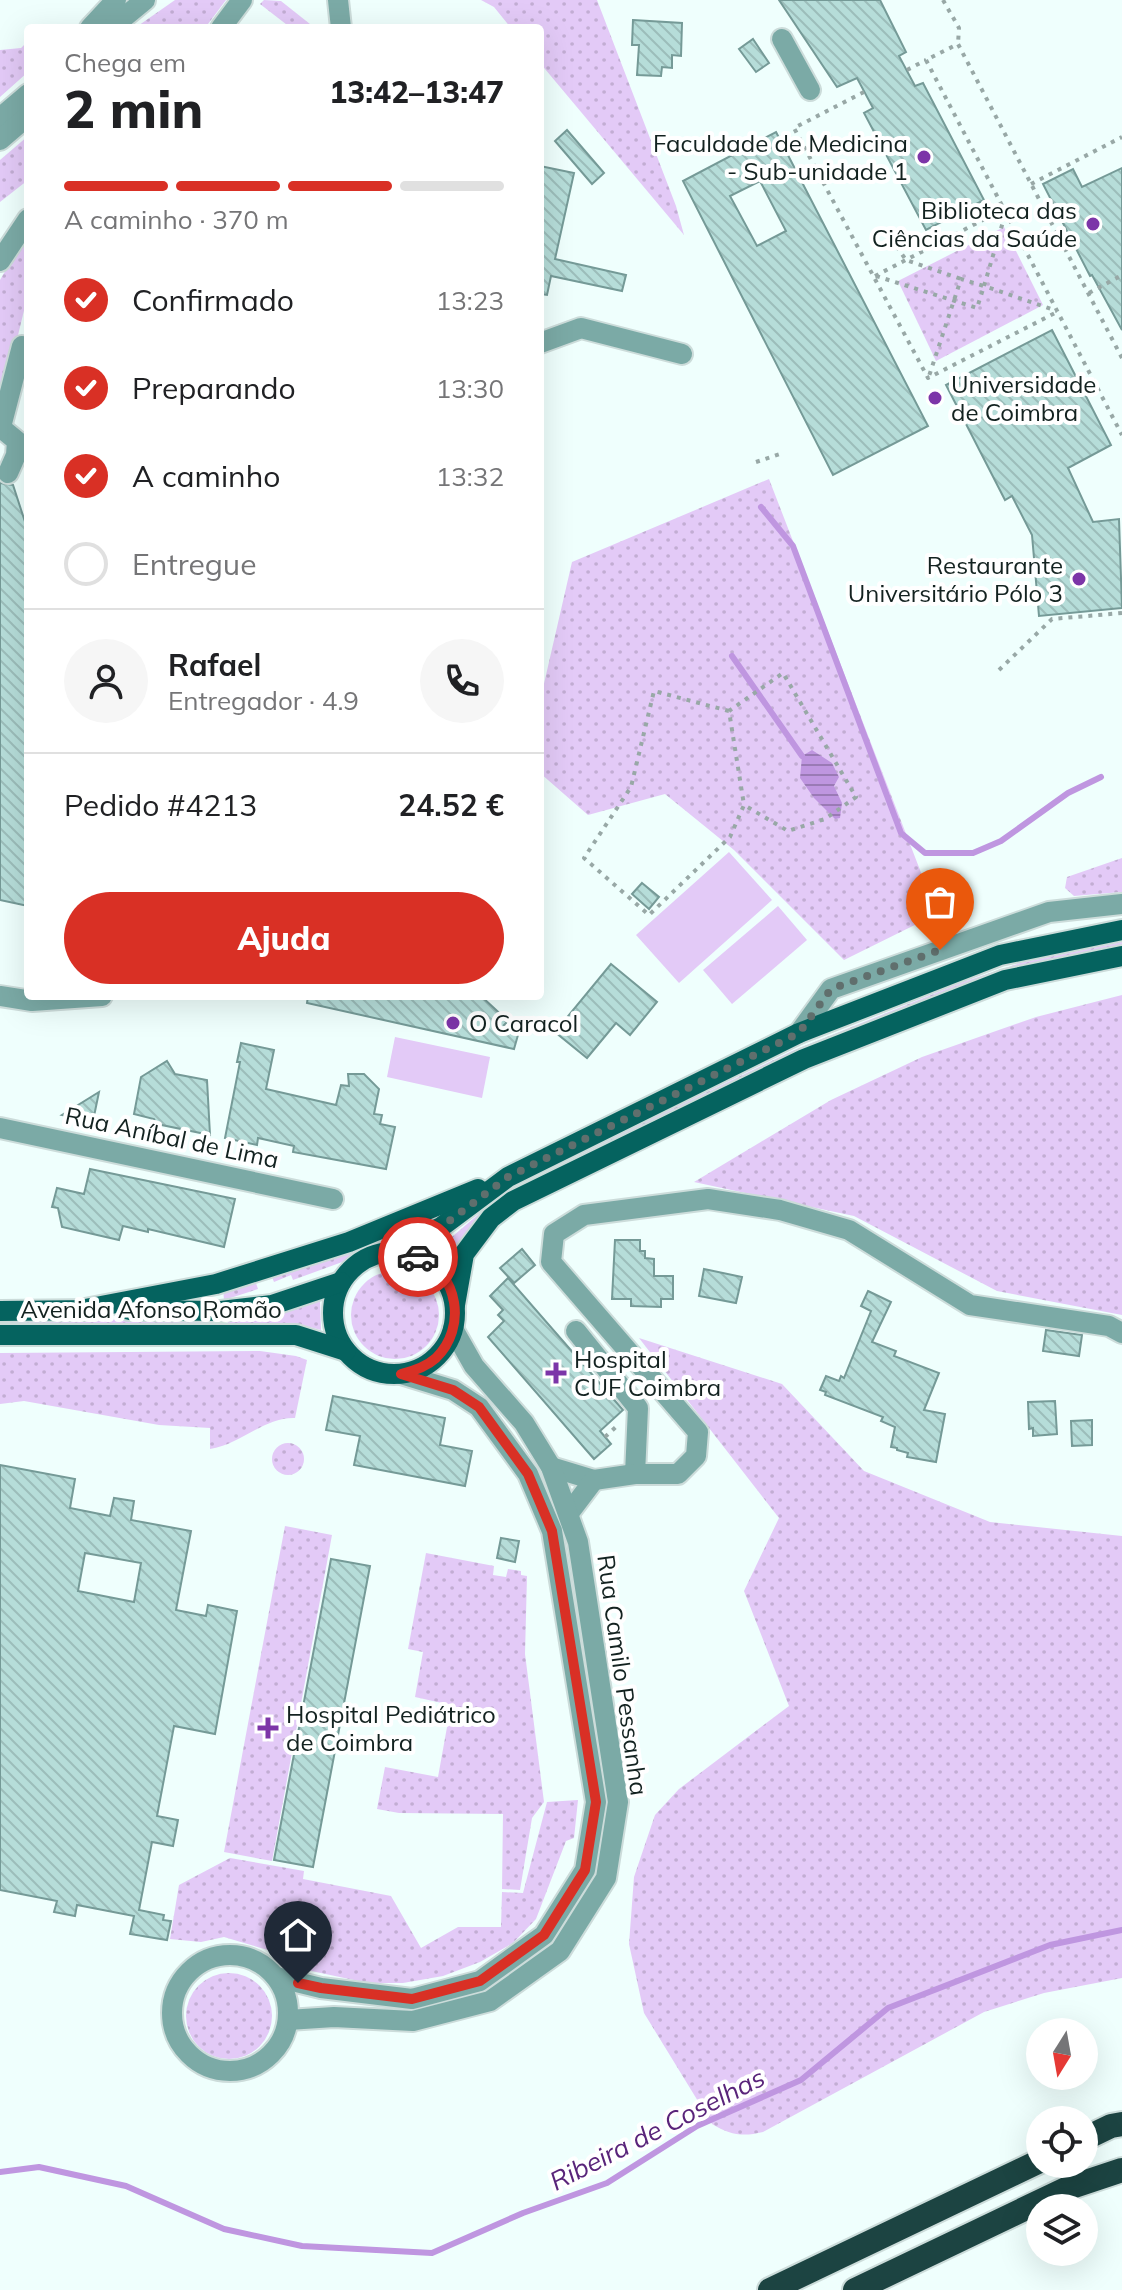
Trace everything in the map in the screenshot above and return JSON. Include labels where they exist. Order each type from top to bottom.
[{"type":"highway","points":[[1098,2133],[1118,2124]]},
{"type":"highway","points":[[770,2290],[1026,2168]]},
{"type":"highway","points":[[855,2290],[1068,2188],[1122,2170]]},
{"type":"main road","points":[[80,1310],[216,1284],[349,1242],[508,1177],[799,1033],[1000,955],[1122,930]]},
{"type":"main road","points":[[508,1177],[441,1227],[388,1252],[369,1257],[353,1267],[341,1282],[333,1310],[338,1339],[362,1365],[381,1373],[401,1374],[419,1369],[434,1360],[446,1346],[453,1329],[464,1254],[491,1218],[513,1201],[804,1059],[1005,980],[1122,956]]},
{"type":"main road","points":[[388,1252],[416,1256],[440,1271],[450,1287],[455,1305]]},
{"type":"main road","name":"Avenida Afonso Romão","points":[[0,1311],[221,1311],[272,1305],[341,1282]]},
{"type":"main road","name":"Avenida Afonso Romão","points":[[0,1335],[296,1335],[346,1351]]},
{"type":"street","points":[[94,24],[116,0]]},
{"type":"street","points":[[115,24],[145,0]]},
{"type":"street","points":[[224,24],[242,0]]},
{"type":"street","points":[[338,0],[341,24]]},
{"type":"street","points":[[782,39],[810,90]]},
{"type":"street","points":[[0,118],[24,97]]},
{"type":"street","points":[[0,140],[24,119]]},
{"type":"street","points":[[0,235],[24,220]]},
{"type":"street","points":[[0,261],[24,223]]},
{"type":"street","points":[[544,342],[581,328],[682,354]]},
{"type":"street","points":[[8,473],[16,455],[17,441],[0,427],[22,346]]},
{"type":"street","points":[[799,1033],[831,989],[1049,912],[1122,904]]},
{"type":"street","points":[[0,996],[24,1000]]},
{"type":"street","points":[[26,1000],[46,1000]]},
{"type":"street","name":"Rua Aníbal de Lima","points":[[0,1128],[333,1199]]},
{"type":"street","points":[[551,1467],[594,1480],[635,1474],[678,1474],[696,1456],[698,1432],[551,1262],[554,1234],[584,1215],[708,1199],[780,1210],[849,1230],[970,1305],[1109,1326],[1122,1333]]},
{"type":"street","name":"Rua Camilo Pessanha","points":[[288,2020],[334,2017],[413,2021],[490,2001],[560,1951],[606,1878],[618,1802],[578,1542],[551,1467],[524,1423],[474,1366],[453,1329]]},
{"type":"street","points":[[576,1331],[638,1408],[635,1474]]},
{"type":"street","name":"Rua Camilo Pessanha","points":[[276,1977],[321,1988],[412,1999],[480,1981],[544,1935],[585,1870],[596,1802],[552,1531],[528,1474],[479,1407],[453,1390],[401,1374]]},
{"type":"street","points":[[569,1513],[594,1480]]},
{"type":"street","points":[[214,1957],[240,1957],[263,1966],[276,1977],[283,1991],[288,2020],[282,2039],[271,2055],[255,2066],[236,2071],[216,2070],[199,2062],[184,2049],[175,2032],[171,2013],[175,1994],[184,1977],[199,1964],[214,1957]]},
{"type":"path","points":[[943,0],[959,28],[958,44],[1122,358]]},
{"type":"path","points":[[907,70],[958,44]]},
{"type":"path","points":[[926,60],[1122,435]]},
{"type":"path","points":[[864,92],[794,128],[928,378]]},
{"type":"path","points":[[1031,184],[1122,137]]},
{"type":"path","points":[[875,276],[1005,211]]},
{"type":"path","points":[[875,276],[977,308],[1005,211]]},
{"type":"path","points":[[891,238],[906,260],[1057,312]]},
{"type":"path","points":[[1088,293],[1122,275]]},
{"type":"path","points":[[928,378],[961,279]]},
{"type":"path","points":[[928,378],[1057,312]]},
{"type":"path","points":[[756,462],[783,453]]},
{"type":"path","points":[[999,670],[1052,619],[1122,613]]},
{"type":"path","points":[[729,711],[744,805],[730,837],[649,915],[584,858],[631,787],[654,691],[729,711],[783,673],[856,797],[825,819],[788,831],[744,805]]},
{"type":"shaded area","points":[[175,0],[226,0],[208,24],[141,24]]},
{"type":"shaded area","points":[[264,0],[281,1],[310,24],[286,24],[260,4]]},
{"type":"shaded area","points":[[481,0],[597,0],[676,206],[684,235],[544,68],[544,24],[508,24],[494,7]]},
{"type":"shaded area","points":[[24,45],[24,76],[0,97],[0,50]]},
{"type":"shaded area","points":[[24,139],[24,183],[0,202],[0,160]]},
{"type":"shaded area","points":[[1004,227],[1043,305],[936,361],[898,281]]},
{"type":"shaded area","points":[[24,243],[24,310],[0,400],[0,280]]},
{"type":"shaded area","points":[[769,479],[937,914],[844,960],[734,850],[665,794],[588,815],[544,776],[544,684],[572,562]]},
{"type":"shaded area","points":[[812,750],[832,763],[839,777],[834,786],[842,803],[840,818],[835,819],[814,798],[800,778],[802,756]]},
{"type":"shaded area","points":[[729,852],[772,900],[679,983],[636,935]]},
{"type":"shaded area","points":[[1122,858],[1122,892],[1074,896],[1065,888],[1067,877]]},
{"type":"shaded area","points":[[778,906],[807,940],[732,1004],[703,970]]},
{"type":"shaded area","points":[[1122,942],[1122,949],[1015,971],[498,1203],[458,1246],[451,1265],[429,1249],[453,1236],[502,1194],[792,1051],[963,982],[1020,963]]},
{"type":"shaded area","points":[[1122,995],[1122,1315],[997,1291],[854,1216],[694,1182],[831,1100],[922,1057],[1036,1017]]},
{"type":"shaded area","points":[[395,1037],[490,1057],[482,1098],[387,1077]]},
{"type":"shaded area","points":[[455,1208],[403,1237],[369,1245],[345,1261],[293,1280],[291,1275],[274,1282],[272,1277],[256,1283],[258,1289],[224,1300],[223,1288]]},
{"type":"shaded area","points":[[395,1271],[412,1275],[426,1284],[435,1298],[439,1315],[435,1332],[426,1346],[412,1355],[395,1359],[378,1355],[364,1346],[355,1332],[351,1315],[355,1298],[364,1284],[378,1275]]},
{"type":"shaded area","points":[[320,1300],[321,1330],[298,1324],[228,1324],[227,1318],[267,1315]]},
{"type":"shaded area","points":[[214,1319],[214,1325],[0,1326],[0,1320]]},
{"type":"shaded area","points":[[639,1338],[782,1384],[864,1471],[990,1522],[1122,1536],[1122,1978],[1044,1993],[984,2012],[756,2134],[737,2134],[712,2124],[644,2013],[629,1944],[634,1877],[655,1815],[679,1789],[789,1706],[744,1591],[779,1518]]},
{"type":"shaded area","points":[[260,1351],[307,1360],[295,1418],[262,1426],[232,1442],[210,1449],[210,1428],[159,1425],[24,1401],[0,1404],[0,1353]]},
{"type":"shaded area","points":[[288,1443],[299,1448],[304,1459],[299,1470],[288,1475],[277,1470],[272,1459],[277,1448]]},
{"type":"shaded area","points":[[285,1526],[332,1535],[272,1861],[224,1852]]},
{"type":"shaded area","points":[[426,1553],[494,1566],[493,1575],[506,1577],[508,1569],[521,1571],[521,1575],[527,1576],[525,1654],[544,1802],[532,1818],[520,1890],[502,1889],[503,1814],[399,1813],[377,1809],[385,1767],[438,1777],[451,1705],[415,1697],[423,1652],[408,1649]]},
{"type":"shaded area","points":[[578,1800],[574,1838],[566,1841],[536,1919],[513,1943],[480,1962],[443,1976],[403,1983],[368,1983],[302,1969],[278,1953],[224,1937],[201,1942],[170,1939],[179,1885],[230,1858],[304,1871],[303,1879],[391,1896],[421,1948],[458,1927],[501,1927],[502,1892],[523,1893],[547,1802]]},
{"type":"shaded area","points":[[229,1973],[253,1980],[265,1992],[272,2016],[265,2040],[253,2052],[229,2059],[205,2052],[193,2040],[186,2016],[193,1992],[205,1980]]},
{"type":"building","name":"Faculdade de Medicina - Sub-unidade 1","points":[[779,0],[880,0],[906,52],[899,56],[915,86],[923,83],[984,200],[926,230],[864,113],[873,108],[857,78],[837,87]]},
{"type":"building","points":[[633,20],[682,23],[681,56],[672,55],[672,68],[662,67],[661,76],[637,75],[639,45],[632,45]]},
{"type":"building","points":[[753,39],[769,63],[756,72],[739,49]]},
{"type":"building","points":[[567,130],[604,173],[592,184],[555,141]]},
{"type":"building","points":[[776,132],[928,426],[833,475],[683,181]],"holes":[[[760,181],[786,231],[757,246],[730,196]]]},
{"type":"building","points":[[544,167],[574,173],[555,259],[626,275],[622,291],[551,276],[547,295],[544,295]]},
{"type":"building","name":"Biblioteca das Ciências da Saúde","points":[[1122,168],[1122,330],[1090,276],[1043,184],[1073,169],[1082,187]]},
{"type":"building","points":[[1052,330],[1111,445],[1068,468],[1093,522],[1119,519],[1122,608],[1039,616],[1032,535],[1012,496],[1005,500],[946,385]]},
{"type":"building","points":[[0,483],[13,485],[24,519],[24,905],[0,900]]},
{"type":"building","points":[[642,883],[659,897],[649,909],[632,894]]},
{"type":"building","points":[[611,964],[657,1002],[630,1035],[616,1023],[587,1058],[555,1032]]},
{"type":"building","name":"O Caracol","points":[[307,1000],[485,1000],[508,1021],[504,1025],[518,1035],[514,1049],[307,1003]]},
{"type":"building","points":[[241,1043],[274,1050],[266,1089],[336,1105],[341,1085],[349,1086],[348,1074],[364,1074],[379,1089],[374,1114],[382,1115],[380,1124],[395,1127],[386,1169],[293,1152],[294,1146],[258,1138],[257,1145],[225,1138]]},
{"type":"building","points":[[167,1061],[175,1074],[207,1080],[210,1135],[157,1124],[154,1119],[134,1114],[141,1077]]},
{"type":"building","points":[[99,1092],[93,1121],[62,1115]]},
{"type":"building","points":[[90,1169],[235,1199],[224,1247],[148,1229],[148,1232],[123,1226],[119,1240],[62,1227],[58,1208],[52,1207],[57,1188],[84,1194]]},
{"type":"building","points":[[615,1240],[640,1240],[640,1251],[645,1251],[645,1258],[654,1259],[654,1276],[673,1276],[673,1299],[661,1299],[661,1307],[631,1306],[631,1299],[612,1299]]},
{"type":"building","points":[[522,1249],[535,1265],[514,1283],[500,1268]]},
{"type":"building","points":[[704,1269],[742,1277],[736,1303],[699,1296]]},
{"type":"building","name":"Hospital CUF Coimbra","points":[[508,1278],[623,1410],[600,1431],[611,1444],[594,1459],[488,1337],[504,1321],[498,1315],[503,1310],[490,1296]]},
{"type":"building","points":[[868,1291],[891,1302],[872,1342],[896,1351],[894,1356],[939,1373],[924,1410],[945,1414],[936,1462],[907,1457],[908,1453],[891,1447],[895,1427],[881,1421],[883,1417],[825,1395],[826,1392],[820,1390],[826,1376],[839,1381],[841,1376],[844,1378],[871,1311],[861,1306]]},
{"type":"building","points":[[1046,1330],[1082,1335],[1079,1356],[1043,1351]]},
{"type":"building","points":[[333,1396],[445,1418],[440,1445],[472,1451],[465,1486],[354,1465],[360,1436],[326,1430]]},
{"type":"building","points":[[1055,1401],[1057,1434],[1033,1436],[1033,1428],[1029,1429],[1028,1402]]},
{"type":"building","points":[[1092,1420],[1092,1445],[1072,1446],[1071,1421]]},
{"type":"building","points":[[0,1465],[75,1479],[70,1508],[110,1516],[114,1498],[134,1501],[131,1520],[191,1531],[176,1610],[206,1616],[208,1605],[237,1611],[215,1734],[174,1726],[157,1816],[178,1820],[173,1846],[152,1842],[139,1910],[164,1915],[163,1920],[171,1921],[167,1940],[130,1934],[134,1916],[77,1905],[75,1916],[54,1912],[57,1901],[0,1890]],"holes":[[[85,1553],[141,1563],[134,1602],[78,1591]]]},
{"type":"building","points":[[501,1538],[519,1541],[515,1562],[497,1558]]},
{"type":"building","points":[[331,1559],[370,1566],[313,1867],[274,1860]]},
{"type":"waterway","points":[[761,507],[793,546],[901,833],[925,853],[973,853],[1001,841],[1068,793],[1101,777]]},
{"type":"waterway","points":[[732,656],[802,756]]},
{"type":"waterway","name":"Ribeira de Coselhas","points":[[0,2172],[39,2167],[126,2186],[224,2229],[302,2246],[432,2253],[523,2213],[607,2183],[697,2126],[801,2080],[888,2008],[1050,1945],[1122,1930]]},
{"type":"way so far","points":[[418,1257],[388,1252],[441,1227],[508,1177],[799,1033],[831,989],[940,950]]},
{"type":"place","name":"Faculdade de Medicina - Sub-unidade 1","points":[[924,157]]},
{"type":"place","name":"Biblioteca das Ciências da Saúde","points":[[1093,224]]},
{"type":"place","name":"Universidade de Coimbra","points":[[935,398]]},
{"type":"place","name":"Restaurante Universitário Pólo 3","points":[[1079,579]]},
{"type":"place","name":"O Caracol","points":[[453,1023]]},
{"type":"place","name":"Hospital CUF Coimbra","points":[[556,1373]]},
{"type":"place","name":"Hospital Pediátrico de Coimbra","points":[[268,1728]]},
{"type":"route","points":[[298,1983],[412,1999],[480,1981],[544,1935],[585,1870],[596,1802],[552,1531],[528,1474],[479,1407],[453,1390],[401,1374],[419,1369],[434,1360],[446,1346],[456,1317],[450,1287],[440,1271],[418,1257]]}]
